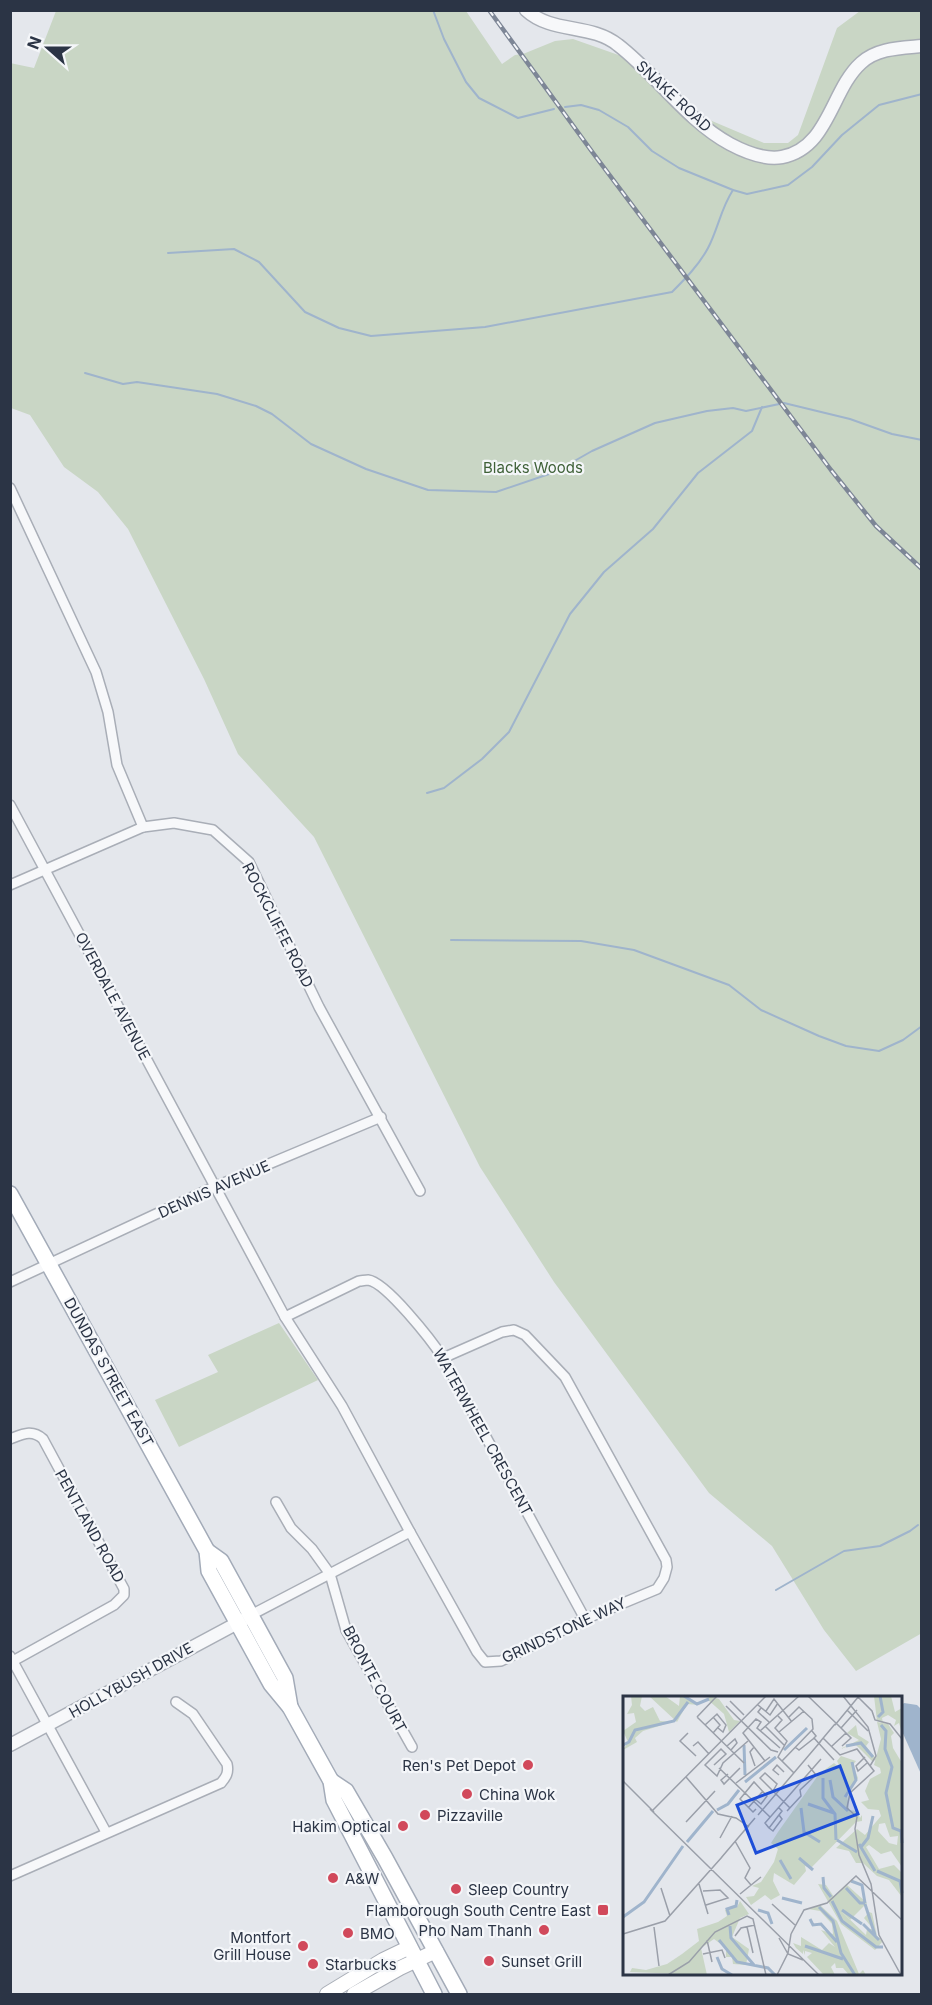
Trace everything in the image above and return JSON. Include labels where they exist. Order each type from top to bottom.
[{"type":"main road","name":"DUNDAS STREET EAST","points":[[10,1194],[207,1551],[221,1561],[244,1619],[285,1678],[290,1707],[331,1781],[334,1800],[434,1995]]},
{"type":"main road","name":"DUNDAS STREET EAST","points":[[331,1781],[346,1791],[459,1995]]},
{"type":"main road","points":[[354,1995],[414,1953],[432,1945]]},
{"type":"main road","points":[[327,1995],[383,1960],[414,1953]]},
{"type":"street","name":"SNAKE ROAD","points":[[526,10],[546,24],[588,32],[616,42],[709,130],[731,145],[756,155],[775,158],[797,153],[815,138],[850,75],[862,61],[892,49],[921,46]]},
{"type":"street","points":[[10,488],[96,672],[108,712],[117,765],[143,827]]},
{"type":"street","name":"OVERDALE AVENUE","points":[[10,805],[214,1187]]},
{"type":"street","name":"ROCKCLIFFE ROAD","points":[[10,885],[143,827],[174,823],[213,830],[249,862],[319,1007],[420,1191]]},
{"type":"street","name":"DENNIS AVENUE","points":[[10,1282],[214,1187],[381,1117]]},
{"type":"street","name":"GRINDSTONE WAY","points":[[214,1187],[285,1317],[342,1406],[477,1652],[485,1662],[501,1661],[585,1618],[657,1589],[664,1578],[666,1560],[565,1377],[525,1335],[514,1330],[502,1332],[443,1358]]},
{"type":"street","name":"WATERWHEEL CRESCENT","points":[[285,1317],[359,1281],[369,1280],[380,1286],[426,1332],[443,1358],[585,1618]]},
{"type":"street","name":"PENTLAND ROAD","points":[[10,1439],[29,1432],[42,1439],[124,1589],[124,1595],[114,1605],[12,1659]]},
{"type":"street","name":"BRONTE COURT","points":[[276,1502],[291,1528],[312,1549],[330,1574],[346,1630],[412,1747]]},
{"type":"street","points":[[244,1619],[410,1532]]},
{"type":"street","name":"HOLLYBUSH DRIVE","points":[[10,1745],[244,1619]]},
{"type":"street","points":[[12,1659],[106,1832]]},
{"type":"street","points":[[10,1876],[221,1783],[226,1777],[227,1764],[193,1714],[176,1702]]},
{"type":"green space","name":"Blacks Woods","points":[[56,11],[466,11],[502,64],[515,55],[555,41],[573,39],[627,58],[686,110],[764,143],[788,143],[798,135],[837,28],[860,11],[921,11],[922,1633],[856,1671],[824,1630],[772,1546],[709,1493],[554,1282],[480,1167],[314,837],[238,754],[204,679],[128,529],[98,492],[64,467],[30,415],[11,408],[10,63],[34,68]]},
{"type":"green space","points":[[279,1323],[318,1380],[179,1447],[155,1400],[218,1372],[208,1355]]},
{"type":"water","points":[[904,1703],[917,1705],[921,1709],[921,1774],[902,1731],[902,1705]]},
{"type":"waterway","points":[[433,10],[444,39],[466,82],[479,98],[518,118],[554,109]]},
{"type":"waterway","points":[[565,107],[581,105],[599,110],[628,127],[652,151],[679,168],[747,194],[788,185],[812,167],[842,135],[879,105],[922,94]]},
{"type":"waterway","points":[[168,253],[234,249],[259,262],[305,312],[339,328],[371,336],[485,327],[672,292],[704,254],[733,190]]},
{"type":"waterway","points":[[85,373],[123,384],[137,382],[217,394],[256,406],[272,414],[311,444],[366,469],[428,490],[496,492],[555,472],[592,451],[655,423],[707,411],[733,408],[746,411],[784,403],[850,419],[892,434],[922,440]]},
{"type":"waterway","points":[[427,793],[444,788],[482,759],[509,732],[570,614],[604,572],[653,529],[698,473],[752,431],[762,407]]},
{"type":"waterway","points":[[451,940],[581,941],[634,950],[729,985],[761,1010],[846,1046],[879,1051],[903,1040],[922,1026]]},
{"type":"waterway","points":[[776,1590],[844,1551],[880,1546],[918,1525]]},
{"type":"railway","points":[[489,10],[593,153],[831,470],[876,526],[922,569]]},
{"type":"place","name":"Ren's Pet Depot","points":[[528,1765]]},
{"type":"place","name":"China Wok","points":[[467,1794]]},
{"type":"place","name":"Pizzaville","points":[[425,1815]]},
{"type":"place","name":"Hakim Optical","points":[[403,1826]]},
{"type":"place","name":"A&W","points":[[333,1878]]},
{"type":"place","name":"Sleep Country","points":[[456,1889]]},
{"type":"place","name":"Flamborough South Centre East","points":[[603,1910]]},
{"type":"place","name":"Pho Nam Thanh","points":[[544,1930]]},
{"type":"place","name":"BMO","points":[[348,1933]]},
{"type":"place","name":"Montfort Grill House","points":[[303,1946]]},
{"type":"place","name":"Sunset Grill","points":[[489,1961]]},
{"type":"place","name":"Starbucks","points":[[313,1964]]}]
